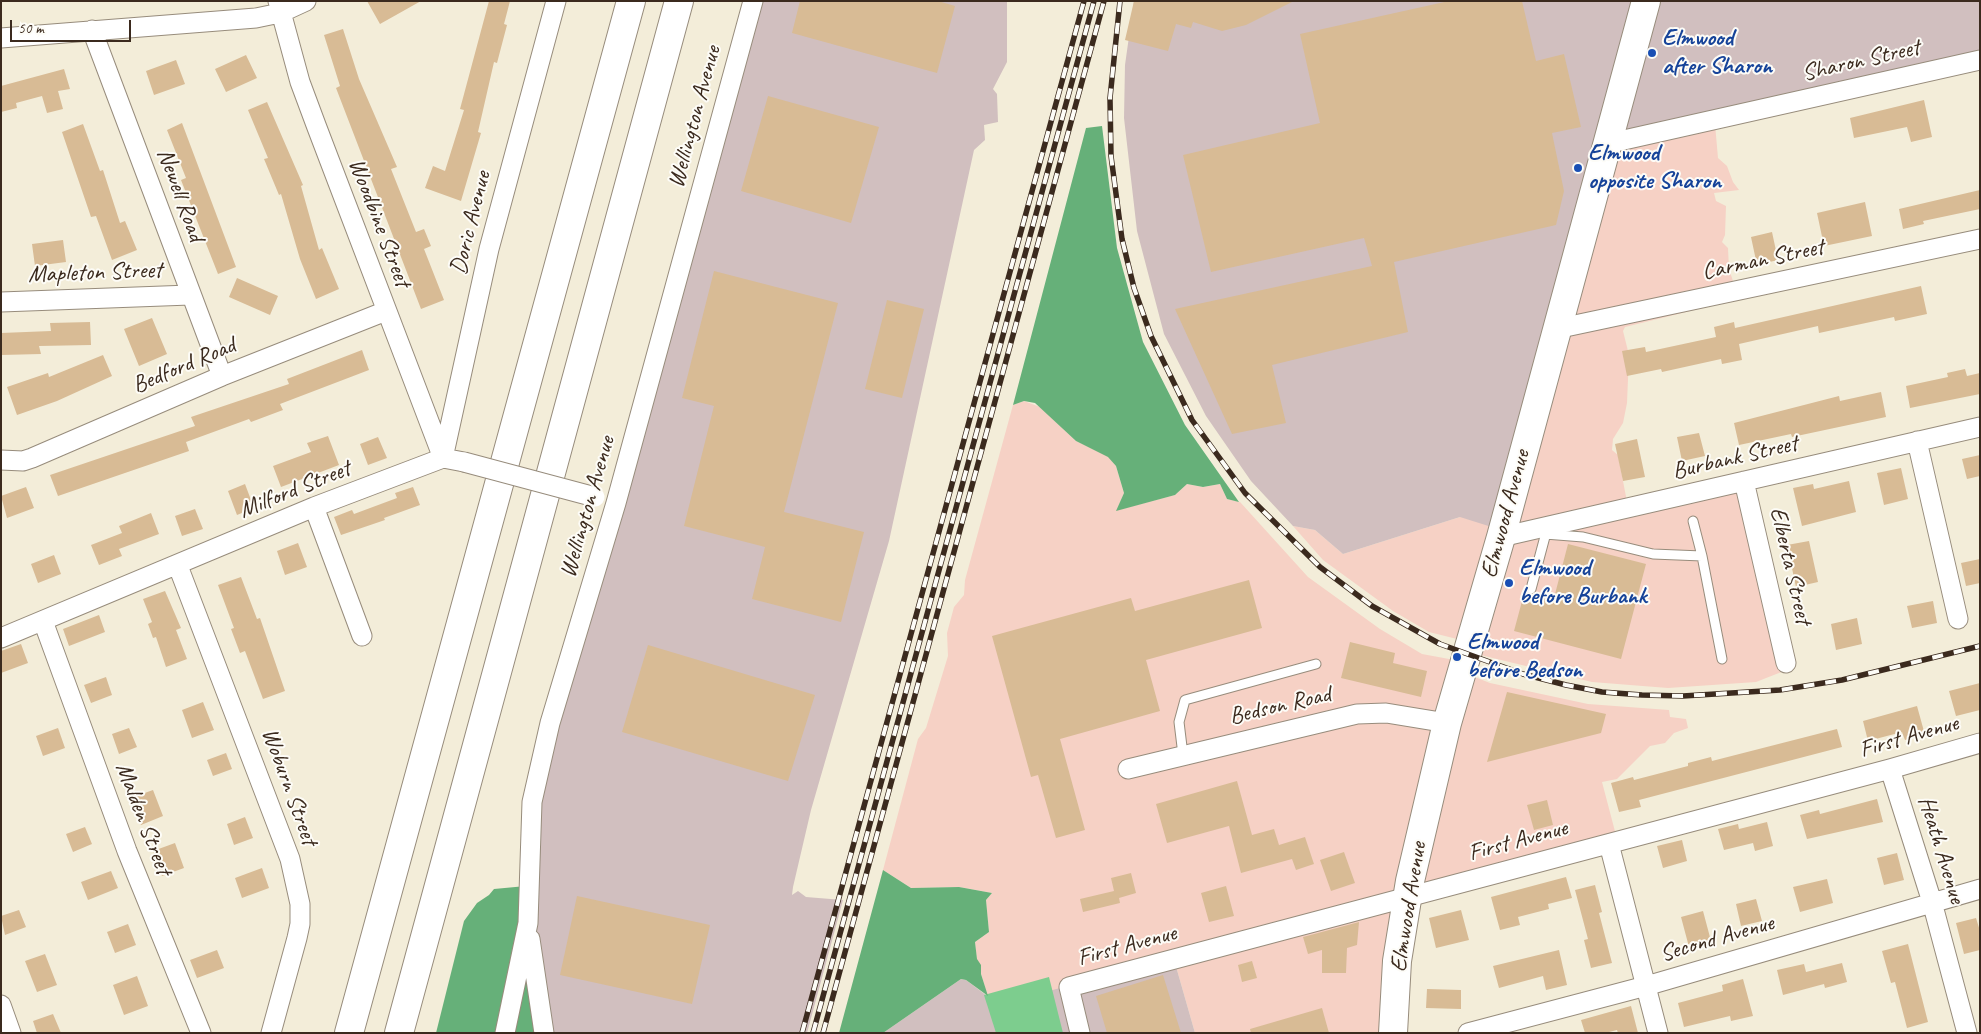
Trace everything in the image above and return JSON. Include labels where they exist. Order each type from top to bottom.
[{"type":"main road","points":[[349,1033],[631,1]]},
{"type":"main road","points":[[399,1033],[679,1]]},
{"type":"main road","name":"Elmwood Avenue","points":[[1392,1033],[1397,962],[1408,896],[1447,723],[1500,537],[1646,1]]},
{"type":"street","points":[[3,32],[92,30],[256,18],[279,7],[306,1]]},
{"type":"street","name":"Doric Avenue","points":[[443,458],[489,249],[556,1]]},
{"type":"street","name":"Wellington Avenue","points":[[505,1033],[528,923],[532,802],[550,723],[616,504],[753,1]]},
{"type":"street","name":"Woodbine Street","points":[[279,7],[313,117],[443,458]]},
{"type":"street","name":"Newell Road","points":[[92,30],[222,376]]},
{"type":"street","name":"Sharon Street","points":[[1606,144],[1980,60]]},
{"type":"street","name":"Carman Street","points":[[1556,329],[1980,240]]},
{"type":"street","name":"Mapleton Street","points":[[1,302],[190,294]]},
{"type":"street","name":"Bedford Road","points":[[1,460],[23,461],[32,458],[222,376],[386,311]]},
{"type":"street","name":"Burbank Street","points":[[1500,537],[1546,530],[1744,481],[1980,427]]},
{"type":"street","points":[[1917,441],[1958,619]]},
{"type":"street","points":[[443,458],[595,496],[616,504]]},
{"type":"street","name":"Milford Street","points":[[1,638],[178,566],[314,507],[443,458]]},
{"type":"street","name":"Elberta Street","points":[[1744,481],[1786,662]]},
{"type":"street","points":[[314,507],[362,636]]},
{"type":"street","name":"Woburn Street","points":[[178,566],[290,859],[300,904],[299,931],[271,1033]]},
{"type":"street","name":"Malden Street","points":[[43,621],[127,851],[201,1033]]},
{"type":"street","name":"Bedson Road","points":[[1128,769],[1357,714],[1386,713],[1447,723]]},
{"type":"street","name":"First Avenue","points":[[1080,1033],[1069,987],[1890,769],[1980,743]]},
{"type":"street","name":"Heath Avenue","points":[[1890,769],[1932,902],[1968,1033]]},
{"type":"street","points":[[1609,844],[1658,1033]]},
{"type":"street","name":"Second Avenue","points":[[1468,1033],[1646,986],[1932,902],[1980,890]]},
{"type":"street","points":[[528,923],[544,1033]]},
{"type":"street","points":[[1,1005],[12,1033]]},
{"type":"lane","points":[[1693,521],[1702,556],[1722,659]]},
{"type":"lane","points":[[1531,589],[1546,530],[1583,536],[1653,554],[1702,556]]},
{"type":"lane","points":[[1183,755],[1179,722],[1185,700],[1316,664]]},
{"type":"shaded area","points":[[753,1],[1007,1],[1007,62],[993,89],[997,94],[998,122],[984,125],[985,140],[974,150],[889,541],[811,810],[793,887],[792,895],[798,891],[806,897],[843,900],[807,1033],[542,1033],[528,890],[535,800]]},
{"type":"shaded area","points":[[1134,1],[1980,1],[1980,64],[1614,141],[1498,529],[1460,517],[1343,554],[1315,530],[1293,526],[1251,481],[1206,416],[1164,334],[1137,231],[1124,118],[1125,65]]},
{"type":"shaded area","points":[[1715,124],[1718,158],[1727,166],[1733,182],[1739,190],[1714,193],[1716,201],[1726,206],[1725,235],[1722,242],[1728,248],[1729,269],[1739,299],[1625,327],[1623,331],[1629,355],[1627,403],[1623,423],[1613,439],[1612,450],[1618,455],[1628,507],[1738,484],[1784,671],[1756,682],[1668,688],[1592,682],[1468,652],[1465,641],[1429,632],[1393,611],[1323,560],[1293,526],[1315,530],[1343,554],[1460,517],[1609,145]]},
{"type":"shaded area","points":[[1024,401],[1040,407],[1076,441],[1108,456],[1116,466],[1124,493],[1117,510],[1175,495],[1187,484],[1203,487],[1220,484],[1227,499],[1240,502],[1308,577],[1380,629],[1422,654],[1460,661],[1462,672],[1490,683],[1588,704],[1669,710],[1670,717],[1686,719],[1688,728],[1674,733],[1665,743],[1650,746],[1617,779],[1602,782],[1617,839],[1410,893],[1393,1033],[1195,1033],[1175,963],[998,1005],[988,997],[981,974],[981,966],[977,960],[975,942],[989,932],[986,900],[992,893],[959,887],[911,888],[883,870],[918,739],[926,728],[948,656],[947,633],[954,607],[964,595],[965,580],[1013,405]]},
{"type":"shaded area","points":[[1175,963],[1195,1033],[883,1033],[961,979],[966,980],[999,1005],[1060,988]]},
{"type":"green space","points":[[1102,126],[1117,248],[1143,342],[1185,425],[1239,502],[1227,499],[1220,484],[1203,487],[1187,484],[1175,495],[1116,511],[1124,493],[1116,466],[1108,457],[1076,441],[1035,403],[1024,401],[1013,405],[1086,128]]},
{"type":"green space","points":[[883,870],[911,888],[959,887],[992,893],[986,900],[989,932],[975,942],[977,959],[981,965],[981,974],[988,996],[966,980],[961,979],[883,1033],[839,1033]]},
{"type":"green space","points":[[526,886],[542,1033],[436,1033],[464,921],[477,903],[494,889]]},
{"type":"green space","points":[[1049,977],[1063,1033],[996,1033],[984,995]]},
{"type":"building","points":[[367,1],[421,1],[380,24]]},
{"type":"building","points":[[489,1],[510,1],[504,24],[507,25],[497,63],[494,62],[478,132],[481,133],[461,201],[425,188],[433,166],[445,171],[464,110],[460,109]]},
{"type":"building","points":[[800,1],[938,1],[955,6],[937,73],[792,33]]},
{"type":"building","points":[[1134,1],[1294,1],[1246,25],[1222,31],[1193,22],[1191,28],[1176,24],[1168,51],[1125,40]]},
{"type":"building","points":[[1449,1],[1522,1],[1536,61],[1564,54],[1581,127],[1552,133],[1564,191],[1556,225],[1394,262],[1408,332],[1272,365],[1286,423],[1232,434],[1175,309],[1372,266],[1364,238],[1211,272],[1183,155],[1320,123],[1300,34]]},
{"type":"building","points":[[343,29],[359,79],[397,167],[391,169],[416,232],[424,229],[431,246],[424,249],[444,300],[421,309],[336,88],[340,86],[324,35]]},
{"type":"building","points":[[246,55],[257,78],[226,92],[215,69]]},
{"type":"building","points":[[176,60],[185,84],[154,95],[146,71]]},
{"type":"building","points":[[64,69],[70,89],[58,91],[63,109],[47,113],[42,96],[16,103],[17,108],[1,112],[1,86]]},
{"type":"building","points":[[768,96],[879,127],[851,223],[741,191]]},
{"type":"building","points":[[1924,100],[1932,137],[1911,142],[1907,127],[1854,138],[1850,118]]},
{"type":"building","points":[[267,102],[303,185],[301,186],[319,250],[322,248],[339,289],[316,299],[300,259],[281,194],[279,195],[264,159],[268,158],[248,110]]},
{"type":"building","points":[[182,123],[236,267],[218,274],[181,180],[186,178],[167,130]]},
{"type":"building","points":[[83,124],[100,171],[103,170],[120,223],[125,221],[137,250],[112,260],[96,216],[91,217],[62,132]]},
{"type":"building","points":[[1980,190],[1980,209],[1923,221],[1924,224],[1903,229],[1899,209]]},
{"type":"building","points":[[1865,202],[1872,236],[1824,246],[1817,213]]},
{"type":"building","points":[[1772,232],[1778,260],[1757,265],[1751,237]]},
{"type":"building","points":[[63,240],[66,262],[35,266],[32,244]]},
{"type":"building","points":[[714,271],[838,303],[784,512],[864,532],[841,622],[752,599],[765,547],[684,526],[714,406],[682,398]]},
{"type":"building","points":[[237,278],[278,296],[270,315],[229,297]]},
{"type":"building","points":[[1921,286],[1927,314],[1895,321],[1894,317],[1819,333],[1818,326],[1739,344],[1742,360],[1722,364],[1721,359],[1662,372],[1661,369],[1627,376],[1622,351],[1645,347],[1646,352],[1716,337],[1714,327],[1734,322],[1735,328]]},
{"type":"building","points":[[887,300],[924,309],[902,398],[865,389]]},
{"type":"building","points":[[152,318],[167,354],[139,366],[124,329]]},
{"type":"building","points":[[90,322],[91,345],[39,346],[41,354],[1,355],[1,333],[51,331],[50,323]]},
{"type":"building","points":[[362,350],[369,370],[280,404],[283,410],[251,422],[249,419],[186,442],[189,451],[58,496],[50,475],[195,426],[191,417],[289,384],[287,379]]},
{"type":"building","points":[[103,355],[112,376],[57,401],[17,415],[7,387],[48,373],[49,377]]},
{"type":"building","points":[[1965,369],[1967,376],[1980,373],[1980,394],[1910,408],[1906,386],[1948,377],[1947,373]]},
{"type":"building","points":[[1881,392],[1886,417],[1792,437],[1791,434],[1739,445],[1734,423],[1839,396],[1840,401]]},
{"type":"building","points":[[1699,433],[1705,456],[1682,461],[1677,437]]},
{"type":"building","points":[[328,436],[339,465],[281,487],[273,466],[311,452],[307,443]]},
{"type":"building","points":[[378,437],[387,458],[368,465],[360,444]]},
{"type":"building","points":[[1637,439],[1645,477],[1623,481],[1615,444]]},
{"type":"building","points":[[1980,455],[1980,476],[1967,479],[1962,459]]},
{"type":"building","points":[[1901,468],[1908,499],[1884,505],[1877,473]]},
{"type":"building","points":[[1849,481],[1856,512],[1802,526],[1793,488],[1813,484],[1814,489]]},
{"type":"building","points":[[245,484],[254,508],[237,515],[228,491]]},
{"type":"building","points":[[26,487],[34,508],[7,518],[1,496]]},
{"type":"building","points":[[413,487],[420,505],[384,518],[385,520],[341,535],[334,517],[352,510],[354,514],[397,498],[395,493]]},
{"type":"building","points":[[195,509],[203,529],[182,536],[175,516]]},
{"type":"building","points":[[151,513],[159,534],[119,549],[122,556],[99,565],[91,545],[122,533],[119,526]]},
{"type":"building","points":[[1809,541],[1818,582],[1796,587],[1787,545]]},
{"type":"building","points":[[298,543],[307,567],[285,575],[277,551]]},
{"type":"building","points":[[1568,544],[1646,564],[1621,659],[1514,631],[1525,590],[1529,595],[1536,593],[1554,598]]},
{"type":"building","points":[[54,555],[61,574],[38,583],[31,564]]},
{"type":"building","points":[[1980,559],[1980,583],[1966,586],[1961,563]]},
{"type":"building","points":[[241,577],[257,619],[260,618],[285,691],[263,699],[245,651],[240,653],[231,629],[234,628],[218,585]]},
{"type":"building","points":[[1249,580],[1262,628],[1146,660],[1160,711],[1060,739],[1085,830],[1056,838],[1038,775],[1031,777],[992,636],[1131,598],[1135,611]]},
{"type":"building","points":[[165,591],[181,628],[176,630],[187,659],[166,667],[156,637],[153,638],[148,624],[152,622],[143,599]]},
{"type":"building","points":[[1933,601],[1937,623],[1912,628],[1907,606]]},
{"type":"building","points":[[99,615],[105,632],[69,646],[63,629]]},
{"type":"building","points":[[1857,618],[1862,644],[1836,650],[1831,624]]},
{"type":"building","points":[[1350,642],[1395,653],[1393,663],[1427,671],[1421,697],[1341,678]]},
{"type":"building","points":[[21,644],[28,663],[1,673],[1,651]]},
{"type":"building","points":[[648,645],[815,695],[788,781],[622,732]]},
{"type":"building","points":[[106,677],[112,695],[91,703],[84,685]]},
{"type":"building","points":[[1980,683],[1980,710],[1956,716],[1949,691]]},
{"type":"building","points":[[1507,692],[1606,714],[1601,733],[1487,762]]},
{"type":"building","points":[[203,702],[214,730],[192,738],[182,710]]},
{"type":"building","points":[[1917,706],[1925,735],[1905,740],[1902,732],[1868,741],[1863,721]]},
{"type":"building","points":[[58,728],[65,748],[43,756],[36,736]]},
{"type":"building","points":[[129,728],[137,747],[119,754],[112,734]]},
{"type":"building","points":[[1837,729],[1842,747],[1639,800],[1641,807],[1619,812],[1611,783],[1633,777],[1634,780],[1688,766],[1688,763],[1711,757],[1712,761]]},
{"type":"building","points":[[226,753],[232,769],[213,776],[207,760]]},
{"type":"building","points":[[1237,781],[1252,835],[1274,829],[1279,845],[1305,837],[1314,864],[1296,870],[1292,859],[1241,873],[1229,826],[1167,843],[1156,804]]},
{"type":"building","points":[[153,790],[163,816],[141,825],[131,798]]},
{"type":"building","points":[[1877,799],[1883,822],[1807,839],[1800,815],[1819,810],[1820,814]]},
{"type":"building","points":[[1547,800],[1553,825],[1534,830],[1527,805]]},
{"type":"building","points":[[245,817],[253,838],[234,845],[227,824]]},
{"type":"building","points":[[1767,822],[1773,846],[1755,851],[1753,843],[1724,850],[1718,829],[1738,824],[1739,829]]},
{"type":"building","points":[[85,827],[92,844],[73,852],[66,834]]},
{"type":"building","points":[[1682,840],[1687,861],[1663,868],[1657,846]]},
{"type":"building","points":[[175,843],[184,868],[162,876],[153,851]]},
{"type":"building","points":[[1344,852],[1355,883],[1331,891],[1320,860]]},
{"type":"building","points":[[1897,853],[1904,880],[1884,885],[1877,858]]},
{"type":"building","points":[[262,868],[269,888],[242,898],[235,878]]},
{"type":"building","points":[[111,871],[118,888],[88,900],[81,882]]},
{"type":"building","points":[[1131,873],[1136,893],[1119,898],[1120,903],[1083,912],[1080,899],[1114,891],[1111,878]]},
{"type":"building","points":[[1566,877],[1572,898],[1548,904],[1549,909],[1518,917],[1520,925],[1500,930],[1491,897]]},
{"type":"building","points":[[1827,879],[1833,903],[1800,912],[1793,887]]},
{"type":"building","points":[[1595,885],[1602,912],[1599,913],[1612,963],[1591,968],[1584,940],[1588,939],[1575,890]]},
{"type":"building","points":[[1226,886],[1234,916],[1209,922],[1201,893]]},
{"type":"building","points":[[577,896],[710,925],[692,1004],[560,975]]},
{"type":"building","points":[[1756,899],[1762,921],[1741,926],[1736,904]]},
{"type":"building","points":[[19,910],[26,927],[5,935],[1,916]]},
{"type":"building","points":[[1461,910],[1469,940],[1436,948],[1429,918]]},
{"type":"building","points":[[1703,911],[1711,941],[1689,947],[1681,917]]},
{"type":"building","points":[[1976,918],[1980,931],[1980,950],[1964,954],[1956,923]]},
{"type":"building","points":[[1359,922],[1357,945],[1347,948],[1346,973],[1322,973],[1322,950],[1308,954],[1303,937]]},
{"type":"building","points":[[128,924],[136,945],[115,953],[107,932]]},
{"type":"building","points":[[1908,944],[1928,1022],[1907,1028],[1895,982],[1891,983],[1882,951]]},
{"type":"building","points":[[217,950],[224,968],[197,978],[190,960]]},
{"type":"building","points":[[1559,950],[1567,985],[1546,990],[1543,976],[1499,988],[1493,966]]},
{"type":"building","points":[[45,954],[57,985],[37,992],[25,961]]},
{"type":"building","points":[[1252,961],[1257,978],[1242,982],[1238,965]]},
{"type":"building","points":[[1842,963],[1847,982],[1825,988],[1824,984],[1783,995],[1777,970],[1804,964],[1806,972]]},
{"type":"building","points":[[1163,975],[1181,1033],[1107,1033],[1096,996]]},
{"type":"building","points":[[137,976],[148,1006],[124,1015],[113,985]]},
{"type":"building","points":[[1743,979],[1753,1016],[1731,1021],[1730,1016],[1684,1027],[1678,1003],[1723,991],[1722,985]]},
{"type":"building","points":[[1427,989],[1461,990],[1461,1009],[1426,1008]]},
{"type":"building","points":[[1631,1006],[1638,1033],[1618,1033],[1617,1030],[1605,1033],[1585,1033],[1581,1020]]},
{"type":"building","points":[[1322,1008],[1329,1033],[1251,1033],[1250,1029]]},
{"type":"building","points":[[53,1014],[61,1033],[37,1033],[33,1021]]},
{"type":"railway","points":[[802,1033],[1084,1]]},
{"type":"railway","points":[[813,1033],[1094,1]]},
{"type":"railway","points":[[823,1033],[1104,1]]},
{"type":"railway","points":[[1120,1],[1110,98],[1111,156],[1122,239],[1134,288],[1151,336],[1192,420],[1245,493],[1320,567],[1372,606],[1440,644],[1523,674],[1602,692],[1683,696],[1780,690],[1842,680],[1980,646]]},
{"type":"place","name":"Elmwood after Sharon","points":[[1652,53]]},
{"type":"place","name":"Elmwood opposite Sharon","points":[[1578,168]]},
{"type":"place","name":"Elmwood before Burbank","points":[[1509,583]]},
{"type":"place","name":"Elmwood before Bedson","points":[[1457,657]]}]
